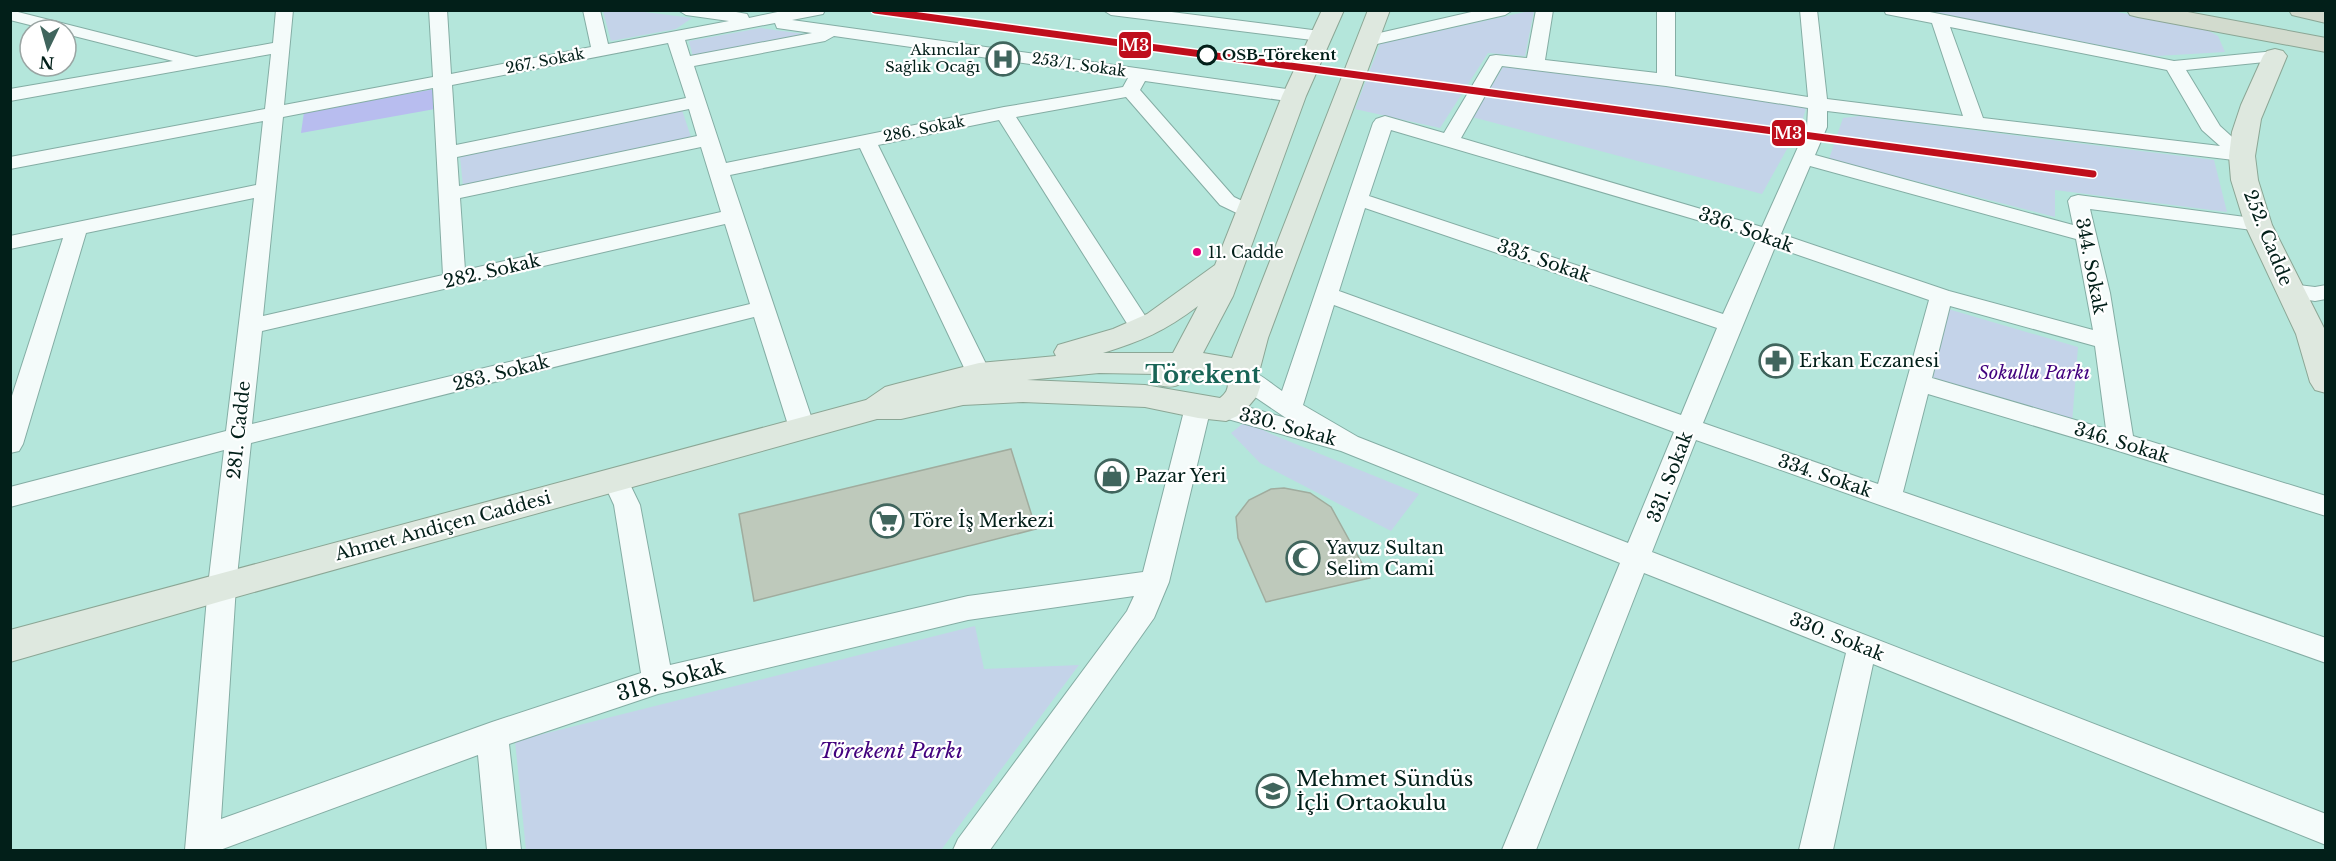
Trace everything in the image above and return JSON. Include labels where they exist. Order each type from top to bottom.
[{"type":"highway","points":[[2138,10],[2325,45]]},
{"type":"highway","points":[[2188,10],[2325,37]]},
{"type":"highway","points":[[2290,13],[2325,15]]},
{"type":"highway","points":[[2290,13],[2325,23]]},
{"type":"highway","points":[[2251,32],[2271,47],[2275,57],[2325,52]]},
{"type":"main road","points":[[1333,10],[1294,96],[1218,296],[1183,363],[1171,374],[1167,382],[1198,406],[1239,400],[1244,392],[1245,384],[1242,376],[1253,338],[1379,10]]},
{"type":"main road","name":"252. Cadde","points":[[2275,57],[2259,91],[2244,134],[2242,155],[2252,206],[2313,336],[2325,382]]},
{"type":"main road","points":[[979,374],[1098,344],[1141,328],[1176,309],[1228,270]]},
{"type":"main road","name":"Ahmet Andiçen Caddesi","points":[[877,408],[896,395],[979,374],[1100,363],[1183,363],[1223,366],[1242,376]]},
{"type":"main road","name":"Ahmet Andiçen Caddesi","points":[[10,646],[877,408],[902,408],[963,394],[1004,391],[1120,394],[1198,406]]},
{"type":"street","name":"281. Cadde","points":[[203,846],[222,586],[285,10]]},
{"type":"street","points":[[438,10],[453,279]]},
{"type":"street","points":[[591,10],[601,51]]},
{"type":"street","name":"253/1. Sokak","points":[[686,10],[845,33],[1135,82],[1294,96]]},
{"type":"street","name":"267. Sokak","points":[[10,163],[817,10]]},
{"type":"street","points":[[1111,10],[1320,36]]},
{"type":"street","points":[[1368,41],[1505,10]]},
{"type":"street","points":[[1535,64],[1545,10]]},
{"type":"street","points":[[1666,10],[1666,80]]},
{"type":"street","name":"331. Sokak","points":[[1520,850],[1730,324],[1817,127],[1818,104],[1808,10]]},
{"type":"street","points":[[1892,10],[2174,66],[2275,57]]},
{"type":"street","points":[[10,15],[198,62]]},
{"type":"street","points":[[1939,19],[1976,123]]},
{"type":"street","points":[[684,63],[845,33]]},
{"type":"street","points":[[675,37],[802,428]]},
{"type":"street","points":[[10,95],[281,47]]},
{"type":"street","points":[[1450,139],[1496,60],[1666,80],[1818,104],[2242,155]]},
{"type":"street","points":[[2174,66],[2212,130],[2242,155]]},
{"type":"street","points":[[1135,82],[1227,201],[1251,213]]},
{"type":"street","name":"286. Sokak","points":[[718,171],[1004,113],[1135,82]]},
{"type":"street","points":[[446,153],[696,102]]},
{"type":"street","points":[[1004,113],[1141,328]]},
{"type":"street","name":"336. Sokak","points":[[1358,199],[1385,122],[1450,139],[1769,235],[1801,249],[1941,296],[2105,341]]},
{"type":"street","points":[[449,194],[708,140]]},
{"type":"street","points":[[866,141],[979,374]]},
{"type":"street","points":[[1804,158],[2085,235]]},
{"type":"street","points":[[10,243],[265,189]]},
{"type":"street","points":[[1289,408],[1358,199]]},
{"type":"street","name":"335. Sokak","points":[[1358,199],[1730,324]]},
{"type":"street","name":"344. Sokak","points":[[2121,442],[2099,293],[2078,201],[2260,225]]},
{"type":"street","name":"282. Sokak","points":[[251,326],[733,216]]},
{"type":"street","points":[[10,444],[76,229]]},
{"type":"street","points":[[2290,291],[2315,294],[2325,292]]},
{"type":"street","name":"334. Sokak","points":[[1326,294],[1689,428],[2325,651]]},
{"type":"street","points":[[1888,498],[1941,296]]},
{"type":"street","name":"283. Sokak","points":[[10,497],[238,437],[763,308]]},
{"type":"street","name":"330. Sokak","points":[[1242,376],[1349,444]]},
{"type":"street","name":"346. Sokak","points":[[1918,383],[2121,442],[2325,506]]},
{"type":"street","points":[[970,850],[1131,631],[1148,602],[1155,582],[1198,406]]},
{"type":"street","name":"330. Sokak","points":[[1198,406],[1349,444],[2325,830]]},
{"type":"street","points":[[615,479],[627,505],[658,681]]},
{"type":"street","name":"318. Sokak","points":[[203,846],[492,736],[658,681],[968,608],[1155,582]]},
{"type":"street","points":[[1822,848],[1862,647]]},
{"type":"street","points":[[492,736],[504,850]]},
{"type":"green space","points":[[603,11],[637,11],[692,18],[676,29],[611,41]]},
{"type":"green space","points":[[1534,11],[1525,56],[1488,53],[1440,128],[1355,109],[1380,44]]},
{"type":"green space","points":[[1918,11],[2112,11],[2205,29],[2218,36],[2225,52],[2157,56]]},
{"type":"green space","points":[[761,28],[812,35],[693,57],[689,41]]},
{"type":"green space","points":[[1505,64],[1675,86],[1806,108],[1802,122],[1762,194],[1472,117]]},
{"type":"green space","points":[[682,110],[691,137],[463,186],[460,157]]},
{"type":"green space","points":[[1860,116],[2214,160],[2227,212],[2055,190],[2055,217],[1829,159],[1843,118]]},
{"type":"green space","name":"Sokullu Parkı","points":[[1948,309],[2078,347],[2072,423],[1931,380]]},
{"type":"green space","points":[[1246,421],[1271,434],[1419,494],[1391,531],[1260,463],[1231,433]]},
{"type":"green space","name":"Törekent Parkı","points":[[975,626],[984,669],[1079,665],[941,850],[526,850],[515,741]]},
{"type":"shaded area","points":[[435,89],[435,109],[301,133],[304,112]]},
{"type":"building","name":"Töre İş Merkezi","points":[[1011,449],[1036,529],[754,601],[739,514]]},
{"type":"building","name":"Yavuz Sultan Selim Cami","points":[[1284,488],[1310,493],[1331,507],[1370,578],[1266,602],[1238,538],[1236,517],[1249,500],[1271,489]]},
{"type":"transit line","name":"M3","points":[[875,10],[2093,174]]},
{"type":"place","name":"OSB-Törekent","points":[[1207,55]]},
{"type":"place","name":"Akıncılar Sağlık Ocağı","points":[[1003,59]]},
{"type":"place","name":"11. Cadde","points":[[1197,252]]},
{"type":"place","name":"Erkan Eczanesi","points":[[1776,361]]},
{"type":"place","name":"Pazar Yeri","points":[[1112,476]]},
{"type":"place","name":"Töre İş Merkezi","points":[[887,521]]},
{"type":"place","name":"Yavuz Sultan Selim Cami","points":[[1303,558]]},
{"type":"place","name":"Mehmet Sündüs İçli Ortaokulu","points":[[1273,791]]},
{"type":"district","name":"Törekent","points":[[1203,375]]}]
